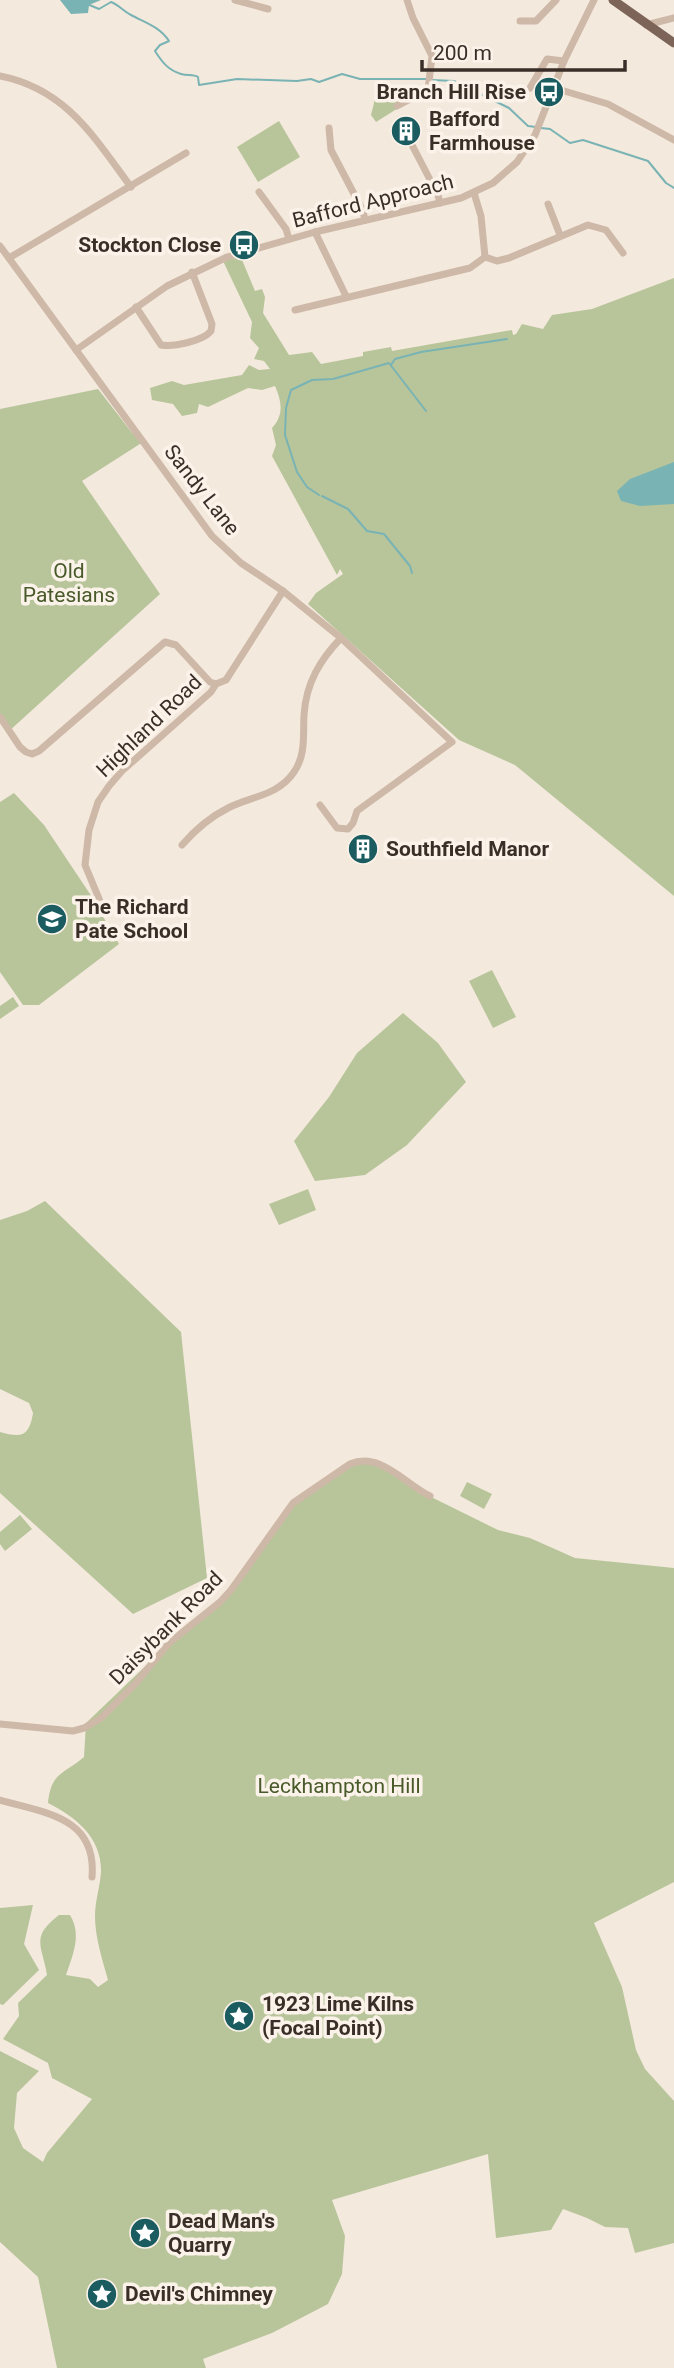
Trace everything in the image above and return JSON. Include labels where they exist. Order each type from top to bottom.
[{"type":"main road","points":[[613,0],[674,44]]},
{"type":"street","points":[[235,0],[259,3],[268,9]]},
{"type":"street","points":[[397,106],[428,90],[432,66],[432,57],[407,0]]},
{"type":"street","points":[[520,21],[536,22],[556,0]]},
{"type":"street","name":"Bafford Approach","points":[[76,349],[192,272],[227,257],[315,232],[440,203],[474,193],[493,183],[524,153],[535,135],[564,61],[594,0]]},
{"type":"street","points":[[646,25],[674,18]]},
{"type":"street","points":[[530,88],[547,59],[564,61]]},
{"type":"street","points":[[0,76],[39,89],[68,108],[92,134],[131,187]]},
{"type":"street","points":[[554,88],[608,104],[674,140]]},
{"type":"street","points":[[330,128],[331,150],[363,211],[365,220]]},
{"type":"street","points":[[412,145],[440,203]]},
{"type":"street","points":[[9,258],[186,153]]},
{"type":"street","points":[[259,192],[286,229],[289,239]]},
{"type":"street","points":[[474,193],[481,216],[485,257]]},
{"type":"street","points":[[548,205],[560,235]]},
{"type":"street","points":[[485,257],[494,261],[509,258],[588,225],[597,225],[607,230],[623,253]]},
{"type":"street","points":[[315,232],[346,296]]},
{"type":"street","name":"Sandy Lane","points":[[0,246],[212,536],[241,563],[283,591],[341,638],[452,742],[357,811],[348,828],[337,828],[320,805]]},
{"type":"street","points":[[295,310],[470,268],[485,257]]},
{"type":"street","points":[[136,307],[161,345],[209,335],[212,324],[192,272]]},
{"type":"street","name":"Highland Road","points":[[100,901],[85,866],[89,830],[99,802],[115,778],[211,692],[216,684],[226,680],[283,591]]},
{"type":"street","points":[[182,845],[199,827],[218,813],[273,792],[292,776],[303,751],[305,706],[312,680],[322,660],[341,638]]},
{"type":"street","points":[[0,717],[20,747],[29,753],[39,751],[165,642],[176,645],[210,682],[216,684]]},
{"type":"street","name":"Daisybank Road","points":[[0,1724],[73,1731],[101,1718],[135,1684],[169,1643],[225,1597],[293,1503],[350,1464],[361,1461],[376,1462],[430,1496]]},
{"type":"street","points":[[0,1800],[60,1818],[79,1830],[88,1842],[92,1854],[92,1877]]},
{"type":"green space","points":[[376,95],[411,100],[376,122],[371,115]]},
{"type":"green space","points":[[279,121],[300,157],[258,182],[237,147]]},
{"type":"green space","points":[[240,255],[255,291],[262,289],[265,297],[263,313],[289,355],[312,352],[321,364],[363,356],[363,352],[391,347],[392,351],[512,330],[513,335],[522,324],[543,329],[552,315],[592,309],[674,278],[674,896],[515,765],[459,740],[308,604],[316,593],[343,574],[340,569],[337,575],[272,456],[276,445],[272,428],[279,418],[281,408],[275,386],[262,390],[248,388],[208,407],[199,404],[197,413],[182,416],[173,404],[152,400],[150,388],[172,381],[184,385],[242,375],[249,365],[259,370],[270,369],[264,361],[254,359],[259,348],[250,338],[252,322],[223,261]]},
{"type":"green space","name":"Old Patesians","points":[[98,389],[133,434],[137,433],[143,442],[82,481],[160,594],[8,732],[0,718],[0,409]]},
{"type":"green space","name":"The Richard Pate School","points":[[14,793],[44,825],[90,894],[119,944],[39,1005],[23,1005],[0,972],[0,802]]},
{"type":"green space","points":[[492,970],[516,1017],[493,1028],[469,981]]},
{"type":"green space","points":[[13,997],[19,1006],[0,1019],[0,1006]]},
{"type":"green space","points":[[403,1013],[438,1043],[466,1082],[407,1145],[365,1175],[315,1181],[294,1141],[329,1097],[357,1053]]},
{"type":"green space","points":[[308,1189],[316,1210],[279,1225],[269,1204]]},
{"type":"green space","points":[[45,1201],[181,1332],[207,1578],[133,1614],[0,1493],[0,1432],[23,1434],[29,1427],[33,1413],[29,1403],[0,1389],[0,1220],[27,1211]]},
{"type":"green space","name":"Leckhampton Hill","points":[[376,1462],[415,1489],[498,1530],[530,1538],[575,1558],[674,1568],[674,1882],[594,1923],[622,1987],[636,2050],[645,2069],[674,2101],[674,2243],[635,2253],[628,2228],[605,2227],[563,2209],[551,2230],[496,2238],[488,2154],[332,2200],[345,2236],[342,2274],[328,2304],[272,2333],[203,2359],[206,2368],[57,2368],[38,2277],[0,2242],[0,2051],[39,2071],[17,2093],[14,2128],[23,2148],[43,2162],[47,2153],[92,2099],[52,2078],[48,2063],[3,2039],[19,2016],[18,2003],[47,1975],[40,1942],[44,1929],[59,1915],[70,1915],[76,1937],[66,1975],[90,1979],[98,1987],[108,1980],[95,1924],[101,1872],[97,1849],[77,1822],[48,1803],[52,1785],[55,1779],[84,1757],[86,1723],[179,1634],[213,1609],[293,1503],[350,1464]]},
{"type":"green space","points":[[467,1482],[492,1494],[484,1509],[460,1496]]},
{"type":"green space","points":[[20,1515],[32,1529],[5,1551],[0,1544],[0,1532]]},
{"type":"green space","points":[[33,1905],[24,1944],[39,1970],[3,2005],[0,2004],[0,1908]]},
{"type":"water","points":[[60,0],[101,0],[89,5],[88,13],[71,14]]},
{"type":"water","points":[[674,462],[674,504],[640,506],[621,501],[617,491],[630,479]]},
{"type":"waterway","points":[[87,4],[99,9],[111,2],[157,29],[169,41],[155,51],[160,59],[176,72],[198,77],[199,85],[237,79],[311,79],[319,82],[342,74],[360,79],[427,79]]},
{"type":"waterway","points":[[432,80],[454,81],[509,108],[528,126],[536,127]]},
{"type":"waterway","points":[[541,128],[550,129],[570,143],[583,140],[648,161],[666,183],[674,188]]},
{"type":"waterway","points":[[391,365],[395,359],[421,352],[507,339]]},
{"type":"waterway","points":[[319,495],[307,487],[297,472],[285,435],[286,408],[291,390],[312,380],[333,379],[389,363],[426,411]]},
{"type":"waterway","points":[[322,496],[348,509],[367,531],[384,534],[410,566],[412,573]]},
{"type":"place","name":"Branch Hill Rise","points":[[549,92]]},
{"type":"place","name":"Bafford Farmhouse","points":[[406,131]]},
{"type":"place","name":"Stockton Close","points":[[244,245]]},
{"type":"place","name":"Southfield Manor","points":[[363,849]]},
{"type":"place","name":"The Richard Pate School","points":[[52,919]]},
{"type":"place","name":"1923 Lime Kilns (Focal Point)","points":[[239,2016]]},
{"type":"place","name":"Dead Man's Quarry","points":[[145,2233]]},
{"type":"place","name":"Devil's Chimney","points":[[102,2294]]}]
